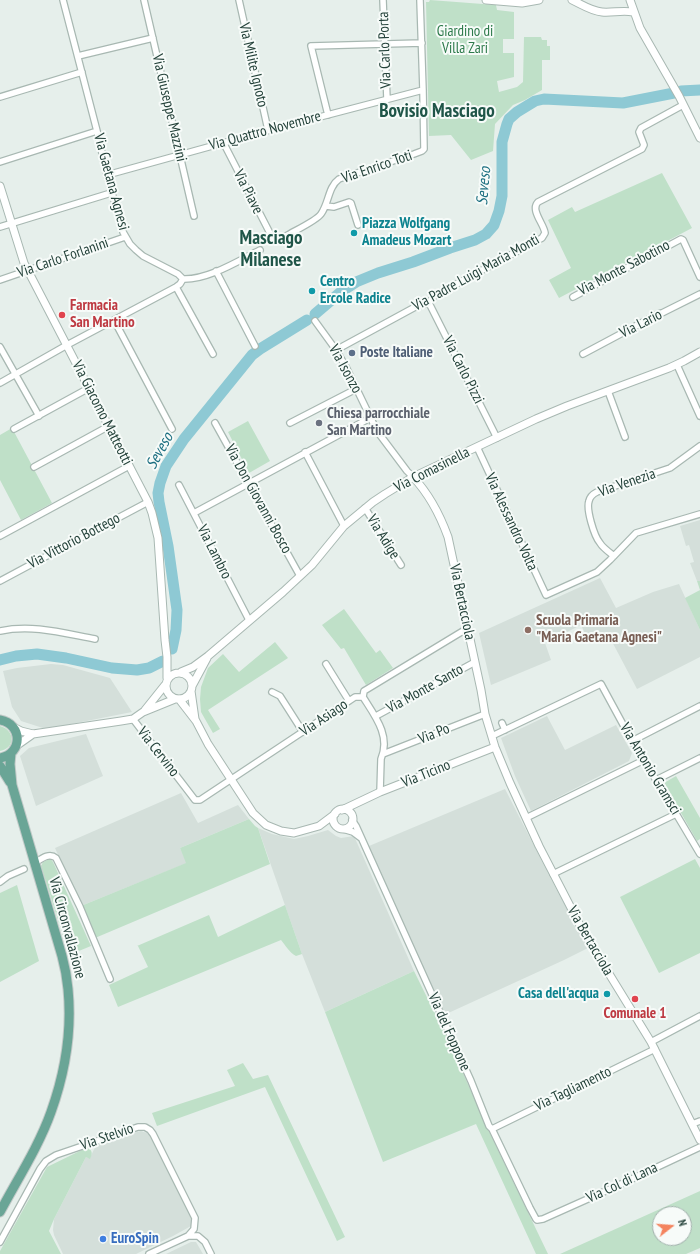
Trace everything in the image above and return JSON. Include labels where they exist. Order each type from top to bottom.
[{"type":"main road","points":[[2,719],[13,727]]},
{"type":"main road","name":"Via Circonvallazione","points":[[0,1212],[51,1113],[59,1089],[67,1044],[69,1006],[66,972],[62,956],[12,785],[10,764],[18,738],[13,727]]},
{"type":"main road","points":[[0,758],[7,756],[14,750]]},
{"type":"main road","name":"Via Circonvallazione","points":[[0,766],[12,785]]},
{"type":"street","name":"Via Gaetana Agnesi","points":[[64,0],[97,131],[106,175],[125,237],[143,256],[178,274],[183,279]]},
{"type":"street","name":"Via Giuseppe Mazzini","points":[[144,0],[194,216]]},
{"type":"street","name":"Via Milite Ignoto","points":[[239,0],[268,130]]},
{"type":"street","name":"Via Carlo Porta","points":[[383,0],[387,99]]},
{"type":"street","points":[[420,0],[423,90]]},
{"type":"street","points":[[486,0],[522,3],[539,0]]},
{"type":"street","points":[[574,0],[600,12],[633,12]]},
{"type":"street","points":[[630,0],[633,12],[645,38],[679,96],[682,105],[700,138]]},
{"type":"street","points":[[78,56],[153,38]]},
{"type":"street","points":[[328,115],[311,46],[422,43]]},
{"type":"street","points":[[0,97],[82,72]]},
{"type":"street","name":"Via Quattro Novembre","points":[[106,175],[223,142],[423,90]]},
{"type":"street","name":"Via Enrico Toti","points":[[286,236],[318,217],[326,206],[333,185],[339,179],[422,151],[424,148],[423,90]]},
{"type":"street","name":"Via Padre Luigi Maria Monti","points":[[336,350],[417,306],[429,303],[434,296],[542,238],[546,233],[535,210],[538,202],[642,149],[644,145],[639,132],[641,128],[682,105]]},
{"type":"street","points":[[0,162],[97,131]]},
{"type":"street","name":"Via Piave","points":[[223,142],[274,241]]},
{"type":"street","name":"Via Giacomo Matteotti","points":[[0,186],[27,270],[109,426],[148,502],[152,513],[158,538],[166,648],[169,662],[167,678]]},
{"type":"street","points":[[0,228],[112,193]]},
{"type":"street","points":[[326,206],[334,207],[349,202],[351,203],[358,225]]},
{"type":"street","name":"Via Carlo Forlanini","points":[[0,280],[125,237]]},
{"type":"street","name":"Via Monte Sabotino","points":[[572,297],[681,239],[683,240],[700,277]]},
{"type":"street","points":[[0,383],[67,345],[176,287],[183,279],[203,277],[260,250]]},
{"type":"street","points":[[216,271],[255,346]]},
{"type":"street","points":[[176,287],[213,354]]},
{"type":"street","name":"Via Lario","points":[[583,354],[658,314],[700,294]]},
{"type":"street","name":"Via Carlo Pizzi","points":[[429,303],[497,438]]},
{"type":"street","points":[[114,320],[172,429]]},
{"type":"street","name":"Via Isonzo","points":[[314,321],[336,350],[377,431],[406,471],[414,477]]},
{"type":"street","points":[[0,347],[39,416]]},
{"type":"street","name":"Via Comasinella","points":[[179,672],[193,667],[208,656],[300,576],[312,565],[344,526],[373,502],[414,477],[552,412],[677,365],[700,352]]},
{"type":"street","points":[[677,365],[700,416]]},
{"type":"street","points":[[14,429],[89,388]]},
{"type":"street","points":[[290,423],[356,389]]},
{"type":"street","points":[[608,391],[626,437]]},
{"type":"street","points":[[194,513],[370,418]]},
{"type":"street","name":"Via Don Giovanni Bosco","points":[[215,423],[250,483],[300,576]]},
{"type":"street","points":[[34,467],[109,426]]},
{"type":"street","name":"Via Venezia","points":[[614,556],[597,540],[588,508],[590,496],[597,492],[670,468],[700,446]]},
{"type":"street","name":"Via Alessandro Volta","points":[[477,448],[546,595],[597,572],[614,556]]},
{"type":"street","points":[[305,452],[344,526]]},
{"type":"street","points":[[0,536],[129,466]]},
{"type":"street","name":"Via Bertacciola","points":[[414,477],[434,504],[448,537],[485,714],[495,747],[510,783],[553,874],[584,933],[653,1046],[700,1140]]},
{"type":"street","name":"Via Lambro","points":[[179,485],[249,620]]},
{"type":"street","name":"Via Vittorio Bottego","points":[[0,581],[148,502]]},
{"type":"street","name":"Via Adige","points":[[365,508],[401,566]]},
{"type":"street","points":[[614,556],[636,533],[700,514]]},
{"type":"street","points":[[0,631],[13,628],[44,628],[95,639]]},
{"type":"street","name":"Via Asiago","points":[[184,786],[195,800],[200,800],[349,701],[358,696],[363,697],[364,691],[463,631],[468,630]]},
{"type":"street","name":"Via Comasinella","points":[[192,688],[208,656]]},
{"type":"street","name":"Via Giacomo Matteotti","points":[[169,662],[179,672]]},
{"type":"street","name":"Via Monte Santo","points":[[376,716],[475,662]]},
{"type":"street","points":[[326,664],[349,701]]},
{"type":"street","points":[[144,712],[165,686],[167,678],[171,674],[179,672],[188,676],[192,682],[196,721]]},
{"type":"street","name":"Via Antonio Gramsci","points":[[505,730],[601,684],[632,741],[700,854]]},
{"type":"street","points":[[165,686],[165,689],[169,695],[177,699],[196,721],[208,744],[253,813],[266,825],[281,831],[294,833],[319,826],[336,826],[353,832],[361,838]]},
{"type":"street","points":[[13,727],[21,732],[33,734],[121,722],[177,699],[184,698],[188,695],[192,688]]},
{"type":"street","points":[[272,692],[280,696],[303,732]]},
{"type":"street","points":[[363,697],[376,716],[385,741],[381,759],[380,792]]},
{"type":"street","points":[[632,741],[700,706]]},
{"type":"street","name":"Via Po","points":[[383,754],[485,714]]},
{"type":"street","name":"Via Cervino","points":[[133,718],[184,786]]},
{"type":"street","points":[[492,736],[505,730],[502,723]]},
{"type":"street","points":[[14,750],[33,734]]},
{"type":"street","name":"Via Ticino","points":[[342,810],[380,792],[495,747]]},
{"type":"street","points":[[656,780],[700,758]]},
{"type":"street","points":[[526,818],[644,760]]},
{"type":"street","points":[[343,829],[350,825],[354,808],[358,802]]},
{"type":"street","points":[[319,826],[337,812],[342,810],[347,811],[352,819]]},
{"type":"street","points":[[335,814],[333,819],[336,826]]},
{"type":"street","points":[[553,874],[676,814]]},
{"type":"street","name":"Via del Foppone","points":[[352,819],[471,1081],[489,1126],[492,1129],[534,1217],[537,1220],[542,1218]]},
{"type":"street","points":[[35,863],[49,855],[53,855],[56,858],[80,907],[110,979]]},
{"type":"street","points":[[0,882],[8,876],[24,869]]},
{"type":"street","name":"Via Tagliamento","points":[[492,1129],[653,1046],[700,1016]]},
{"type":"street","points":[[692,1124],[700,1121]]},
{"type":"street","name":"Via Stelvio","points":[[0,1242],[46,1160],[56,1155],[138,1127],[145,1127],[154,1134],[195,1218],[194,1229],[188,1236]]},
{"type":"street","name":"Via Col di Lana","points":[[542,1218],[619,1185],[700,1147]]},
{"type":"street","points":[[149,1254],[188,1236],[198,1236],[205,1242],[211,1254]]},
{"type":"shaded area","points":[[700,520],[700,581],[697,581],[690,563],[694,562],[689,545],[686,546],[680,526]]},
{"type":"shaded area","points":[[600,578],[616,608],[653,592],[679,584],[700,630],[700,657],[637,689],[608,634],[589,642],[581,625],[545,643],[551,660],[491,685],[479,633]]},
{"type":"shaded area","points":[[51,664],[63,665],[110,678],[132,712],[46,729],[21,721],[12,707],[3,671]]},
{"type":"shaded area","points":[[547,716],[565,750],[616,725],[632,753],[629,761],[531,811],[515,776],[501,738]]},
{"type":"shaded area","points":[[86,734],[103,776],[36,806],[20,756],[29,748]]},
{"type":"shaded area","points":[[505,789],[588,948],[444,1015],[369,846]]},
{"type":"shaded area","points":[[181,793],[198,823],[238,805],[249,819],[180,848],[187,863],[81,906],[55,848]]},
{"type":"shaded area","points":[[258,828],[272,834],[294,839],[328,830],[341,838],[354,836],[414,971],[325,1012],[302,954]]},
{"type":"shaded area","points":[[141,1131],[150,1134],[193,1220],[191,1226],[136,1254],[63,1254],[54,1235],[54,1219],[86,1157],[90,1158],[96,1145],[107,1140]]},
{"type":"shaded area","points":[[191,1242],[196,1242],[203,1254],[166,1254]]},
{"type":"green space","name":"Giardino di Villa Zari","points":[[430,0],[496,5],[497,10],[514,12],[514,39],[503,39],[503,53],[514,53],[514,77],[497,81],[499,92],[517,87],[523,82],[524,37],[541,37],[542,40],[547,40],[547,46],[550,46],[550,60],[542,60],[542,90],[513,105],[495,124],[493,151],[471,160],[451,135],[429,136],[426,2],[429,2]]},
{"type":"green space","points":[[662,173],[692,228],[559,298],[549,280],[571,268],[548,220],[572,207],[575,212]]},
{"type":"green space","points":[[248,421],[270,461],[249,473],[228,432]]},
{"type":"green space","points":[[12,428],[52,503],[21,520],[0,480],[0,435]]},
{"type":"green space","points":[[697,581],[700,581],[700,590]]},
{"type":"green space","points":[[700,590],[700,630],[685,598]]},
{"type":"green space","points":[[344,609],[376,653],[380,650],[393,668],[366,685],[344,648],[341,649],[322,625]]},
{"type":"green space","points":[[275,642],[288,658],[208,710],[220,729],[213,733],[201,712],[200,699],[201,687],[208,668],[223,654],[239,672]]},
{"type":"green space","points":[[0,726],[9,731],[12,739],[9,746],[0,751]]},
{"type":"green space","points":[[676,776],[700,818],[700,839],[697,841],[664,783]]},
{"type":"green space","points":[[249,819],[258,828],[270,864],[95,938],[81,906],[186,863],[180,848]]},
{"type":"green space","points":[[49,859],[53,862],[91,946],[69,955],[41,866],[43,862]]},
{"type":"green space","points":[[695,859],[700,868],[700,953],[659,973],[620,897]]},
{"type":"green space","points":[[17,885],[39,961],[0,982],[0,893]]},
{"type":"green space","points":[[285,905],[302,954],[296,956],[289,951],[281,940],[118,1007],[109,985],[148,967],[137,946],[209,915],[218,937]]},
{"type":"green space","points":[[414,971],[453,1050],[484,1121],[548,1254],[536,1254],[476,1124],[383,1162],[325,1012]]},
{"type":"green space","points":[[243,1063],[253,1079],[268,1075],[345,1237],[337,1241],[265,1087],[157,1126],[152,1113],[235,1086],[227,1070]]},
{"type":"green space","points":[[88,1147],[92,1152],[92,1155],[90,1159],[86,1157],[49,1231],[61,1254],[0,1254],[0,1251],[47,1167]]},
{"type":"green space","points":[[700,1191],[700,1248],[686,1254],[560,1254],[652,1213],[652,1246],[692,1246],[692,1206],[667,1206]]},
{"type":"waterway","name":"Seveso","points":[[681,91],[700,90]]},
{"type":"waterway","name":"Seveso","points":[[315,314],[342,291],[356,282],[475,240],[486,234],[494,225],[502,196],[502,142],[509,119],[517,112],[535,101],[544,99],[623,103],[674,93]]},
{"type":"waterway","name":"Seveso","points":[[172,649],[176,630],[177,610],[168,546],[158,493],[166,466],[184,439],[252,355],[307,320]]},
{"type":"waterway","name":"Seveso","points":[[0,660],[16,656],[37,654],[66,658],[112,668],[137,670],[149,668],[163,661]]},
{"type":"place","name":"Piazza Wolfgang Amadeus Mozart","points":[[354,233]]},
{"type":"place","name":"Centro Ercole Radice","points":[[312,291]]},
{"type":"place","name":"Farmacia San Martino","points":[[62,315]]},
{"type":"place","name":"Poste Italiane","points":[[352,353]]},
{"type":"place","name":"Chiesa parrocchiale San Martino","points":[[319,423]]},
{"type":"place","name":"Scuola Primaria \"Maria Gaetana Agnesi\"","points":[[528,630]]},
{"type":"place","name":"Casa dell'acqua","points":[[607,994]]},
{"type":"place","name":"Comunale 1","points":[[635,999]]},
{"type":"place","name":"EuroSpin","points":[[103,1239]]},
{"type":"district","name":"Bovisio Masciago","points":[[437,112]]},
{"type":"district","name":"Masciago Milanese","points":[[271,250]]}]
